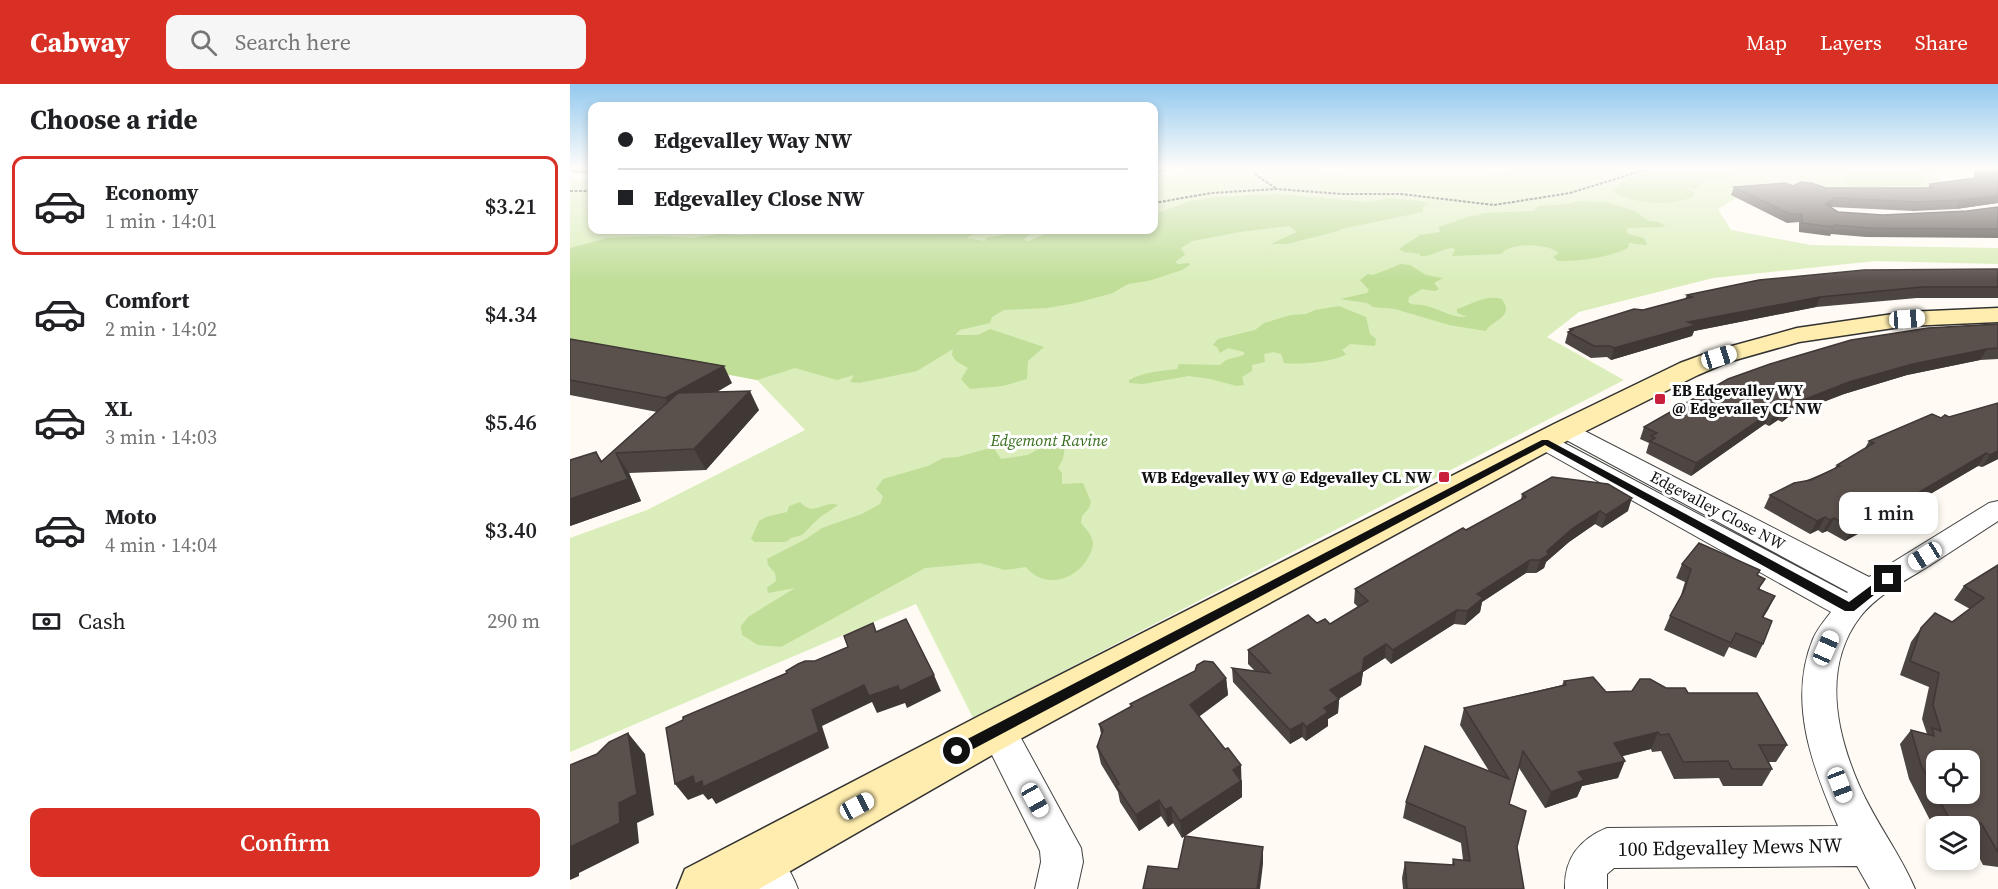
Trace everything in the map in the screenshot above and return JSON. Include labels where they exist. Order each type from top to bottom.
[{"type":"street","points":[[705,889],[767,875],[997,729],[1555,436],[1689,369],[1751,347],[1797,335],[1907,319],[1998,315]]},
{"type":"street","name":"Edgevalley Close NW","points":[[1555,436],[1860,599]]},
{"type":"street","points":[[1894,889],[1867,846],[1832,766],[1823,732],[1820,700],[1821,672],[1826,648],[1836,626],[1860,599],[1998,510]]},
{"type":"street","points":[[997,729],[1060,848],[1062,862],[1056,889]]},
{"type":"street","name":"100 Edgevalley Mews NW","points":[[1586,889],[1585,879],[1588,865],[1596,855],[1607,848],[1867,846]]},
{"type":"green space","name":"Edgemont Ravine","points":[[570,207],[588,207],[588,234],[1158,234],[1158,207],[1722,207],[1718,209],[1731,230],[1811,245],[1998,248],[1998,264],[1875,261],[1713,278],[1579,312],[1547,337],[1624,380],[973,718],[916,604],[570,752],[570,538],[647,510],[805,430],[757,380],[570,345]]},
{"type":"green space","points":[[1175,207],[1424,207],[1423,212],[1341,229],[1287,244],[1271,244],[1297,232],[1289,226],[1192,241],[1181,248],[1185,255],[1175,262],[1189,263],[1190,265],[1182,270],[1148,281],[1128,284],[1113,293],[1076,303],[1047,308],[1004,310],[992,317],[990,323],[960,330],[955,335],[978,335],[990,329],[1044,347],[1028,361],[1027,379],[1003,386],[970,389],[961,379],[968,368],[956,361],[952,355],[953,349],[917,371],[859,383],[850,382],[854,375],[837,380],[795,368],[757,380],[570,345],[570,248],[608,238],[659,236],[692,238],[719,234],[974,234],[966,238],[985,241],[986,238],[1006,234],[1029,234],[1024,240],[1029,241],[1045,234],[1158,234],[1158,213]]},
{"type":"green space","points":[[1538,207],[1621,207],[1666,227],[1628,228],[1626,230],[1628,234],[1644,238],[1647,245],[1629,243],[1628,248],[1612,254],[1576,260],[1558,261],[1553,257],[1559,253],[1554,250],[1529,245],[1512,247],[1501,254],[1452,256],[1455,250],[1453,248],[1425,256],[1403,252],[1399,249],[1420,235],[1439,232],[1438,227],[1469,216],[1482,213],[1534,211]]},
{"type":"green space","points":[[1401,264],[1410,265],[1426,275],[1443,278],[1434,283],[1439,289],[1435,291],[1422,289],[1409,297],[1408,302],[1411,304],[1428,306],[1455,316],[1467,317],[1457,313],[1457,309],[1485,299],[1496,298],[1502,299],[1506,312],[1486,331],[1449,325],[1395,309],[1373,307],[1367,303],[1340,299],[1367,293],[1369,290],[1360,280],[1368,274],[1373,275]]},
{"type":"green space","points":[[1339,306],[1366,317],[1370,334],[1376,339],[1375,346],[1350,344],[1342,350],[1346,354],[1341,357],[1306,363],[1284,363],[1281,354],[1273,352],[1264,354],[1265,362],[1252,365],[1252,371],[1242,377],[1244,385],[1237,386],[1189,376],[1143,384],[1129,383],[1129,380],[1140,375],[1177,369],[1179,364],[1220,365],[1226,360],[1244,355],[1244,352],[1228,348],[1220,353],[1213,345],[1218,339],[1255,330],[1264,323],[1291,315]]},
{"type":"green space","points":[[1059,443],[1065,447],[1063,459],[1058,468],[1062,473],[1062,484],[1083,483],[1091,502],[1082,516],[1081,523],[1091,537],[1092,548],[1086,561],[1073,574],[1057,580],[1049,580],[1033,574],[1026,567],[1005,570],[980,563],[925,568],[781,647],[758,645],[742,635],[741,626],[748,617],[795,588],[768,593],[767,588],[776,581],[775,573],[768,565],[767,559],[822,528],[862,514],[880,504],[883,496],[876,489],[883,479],[928,466],[943,458],[958,457],[997,446],[995,450],[1001,459],[1028,455],[1047,444]]},
{"type":"green space","points":[[800,502],[810,509],[832,504],[838,505],[819,518],[802,535],[786,542],[755,542],[751,539],[759,521],[787,512],[789,506]]},
{"type":"building","points":[[1775,207],[1829,207],[1838,212],[1883,215],[1967,211],[1998,207],[1998,229],[1870,228],[1834,225],[1834,227],[1802,223],[1802,214],[1790,214]]},
{"type":"building","points":[[1998,269],[1998,287],[1922,287],[1820,297],[1688,322],[1696,325],[1614,348],[1594,346],[1568,332],[1573,330],[1570,329],[1634,309],[1643,310],[1692,297],[1687,295],[1759,280],[1864,270]]},
{"type":"building","points":[[1998,324],[1998,348],[1913,364],[1849,382],[1798,402],[1788,410],[1784,408],[1774,414],[1771,412],[1696,463],[1650,441],[1655,438],[1651,436],[1657,433],[1644,427],[1728,379],[1851,340],[1928,328]]},
{"type":"building","points":[[570,339],[724,366],[665,398],[570,380]]},
{"type":"building","points":[[750,391],[694,449],[616,453],[628,479],[570,499],[570,460],[596,452],[601,462],[678,393]]},
{"type":"building","points":[[1998,403],[1998,451],[1990,455],[1986,453],[1875,518],[1872,517],[1852,528],[1834,518],[1830,520],[1825,517],[1817,521],[1770,495],[1794,483],[1811,480],[1840,466],[1837,465],[1874,443],[1869,441],[1932,414],[1941,418],[1945,415],[1949,417]]},
{"type":"building","points":[[1552,477],[1608,484],[1632,498],[1606,515],[1600,511],[1573,528],[1547,551],[1548,555],[1540,560],[1530,560],[1477,594],[1483,598],[1467,611],[1457,610],[1393,650],[1386,644],[1364,658],[1362,671],[1330,690],[1339,699],[1324,708],[1328,712],[1306,727],[1303,723],[1290,730],[1232,668],[1270,673],[1248,650],[1308,615],[1317,623],[1325,619],[1330,624],[1368,601],[1355,589],[1463,528],[1466,530],[1526,497],[1522,494]]},
{"type":"building","points":[[1699,543],[1760,570],[1757,575],[1765,579],[1758,589],[1775,596],[1762,617],[1772,621],[1763,644],[1736,633],[1731,643],[1670,616],[1684,591],[1691,569],[1682,564]]},
{"type":"building","points":[[1998,565],[1998,852],[1980,823],[1980,816],[1948,816],[1941,804],[1980,804],[1980,750],[1926,750],[1926,774],[1911,730],[1934,736],[1932,728],[1941,731],[1933,705],[1939,673],[1910,661],[1921,628],[1935,613],[1952,622],[1984,598],[1964,586]]},
{"type":"building","points":[[906,619],[934,675],[900,691],[898,686],[869,696],[864,685],[812,710],[819,732],[703,787],[702,781],[695,784],[693,776],[675,784],[666,728],[683,720],[683,717],[787,673],[786,671],[798,664],[815,661],[848,647],[844,636],[873,623],[876,632]]},
{"type":"building","points":[[1204,661],[1213,662],[1226,678],[1190,705],[1225,749],[1228,748],[1241,765],[1233,770],[1241,781],[1180,821],[1171,807],[1165,810],[1159,800],[1136,815],[1116,786],[1119,784],[1097,747],[1103,730],[1099,724],[1132,706],[1130,704],[1195,671],[1197,665]]},
{"type":"building","points":[[1593,677],[1606,692],[1632,691],[1640,679],[1650,679],[1666,688],[1685,688],[1688,693],[1757,693],[1787,745],[1759,745],[1772,769],[1732,769],[1728,761],[1683,762],[1669,734],[1660,735],[1658,732],[1614,743],[1625,761],[1578,772],[1584,780],[1551,792],[1523,751],[1509,804],[1526,811],[1517,847],[1524,889],[1407,889],[1405,862],[1454,865],[1453,859],[1470,861],[1465,827],[1406,802],[1425,746],[1509,779],[1464,708],[1566,685],[1564,681]]},
{"type":"building","points":[[628,733],[637,794],[619,803],[620,823],[570,847],[570,765],[597,754],[609,742]]},
{"type":"building","points":[[1185,836],[1263,847],[1257,889],[1143,889],[1148,866],[1178,869]]},
{"type":"place","name":"EB Edgevalley WY @ Edgevalley CL NW","points":[[1660,399]]},
{"type":"place","name":"WB Edgevalley WY @ Edgevalley CL NW","points":[[1444,477]]},
{"type":"route","points":[[957,751],[1545,442],[1849,608],[1870,590],[1888,579]]}]
